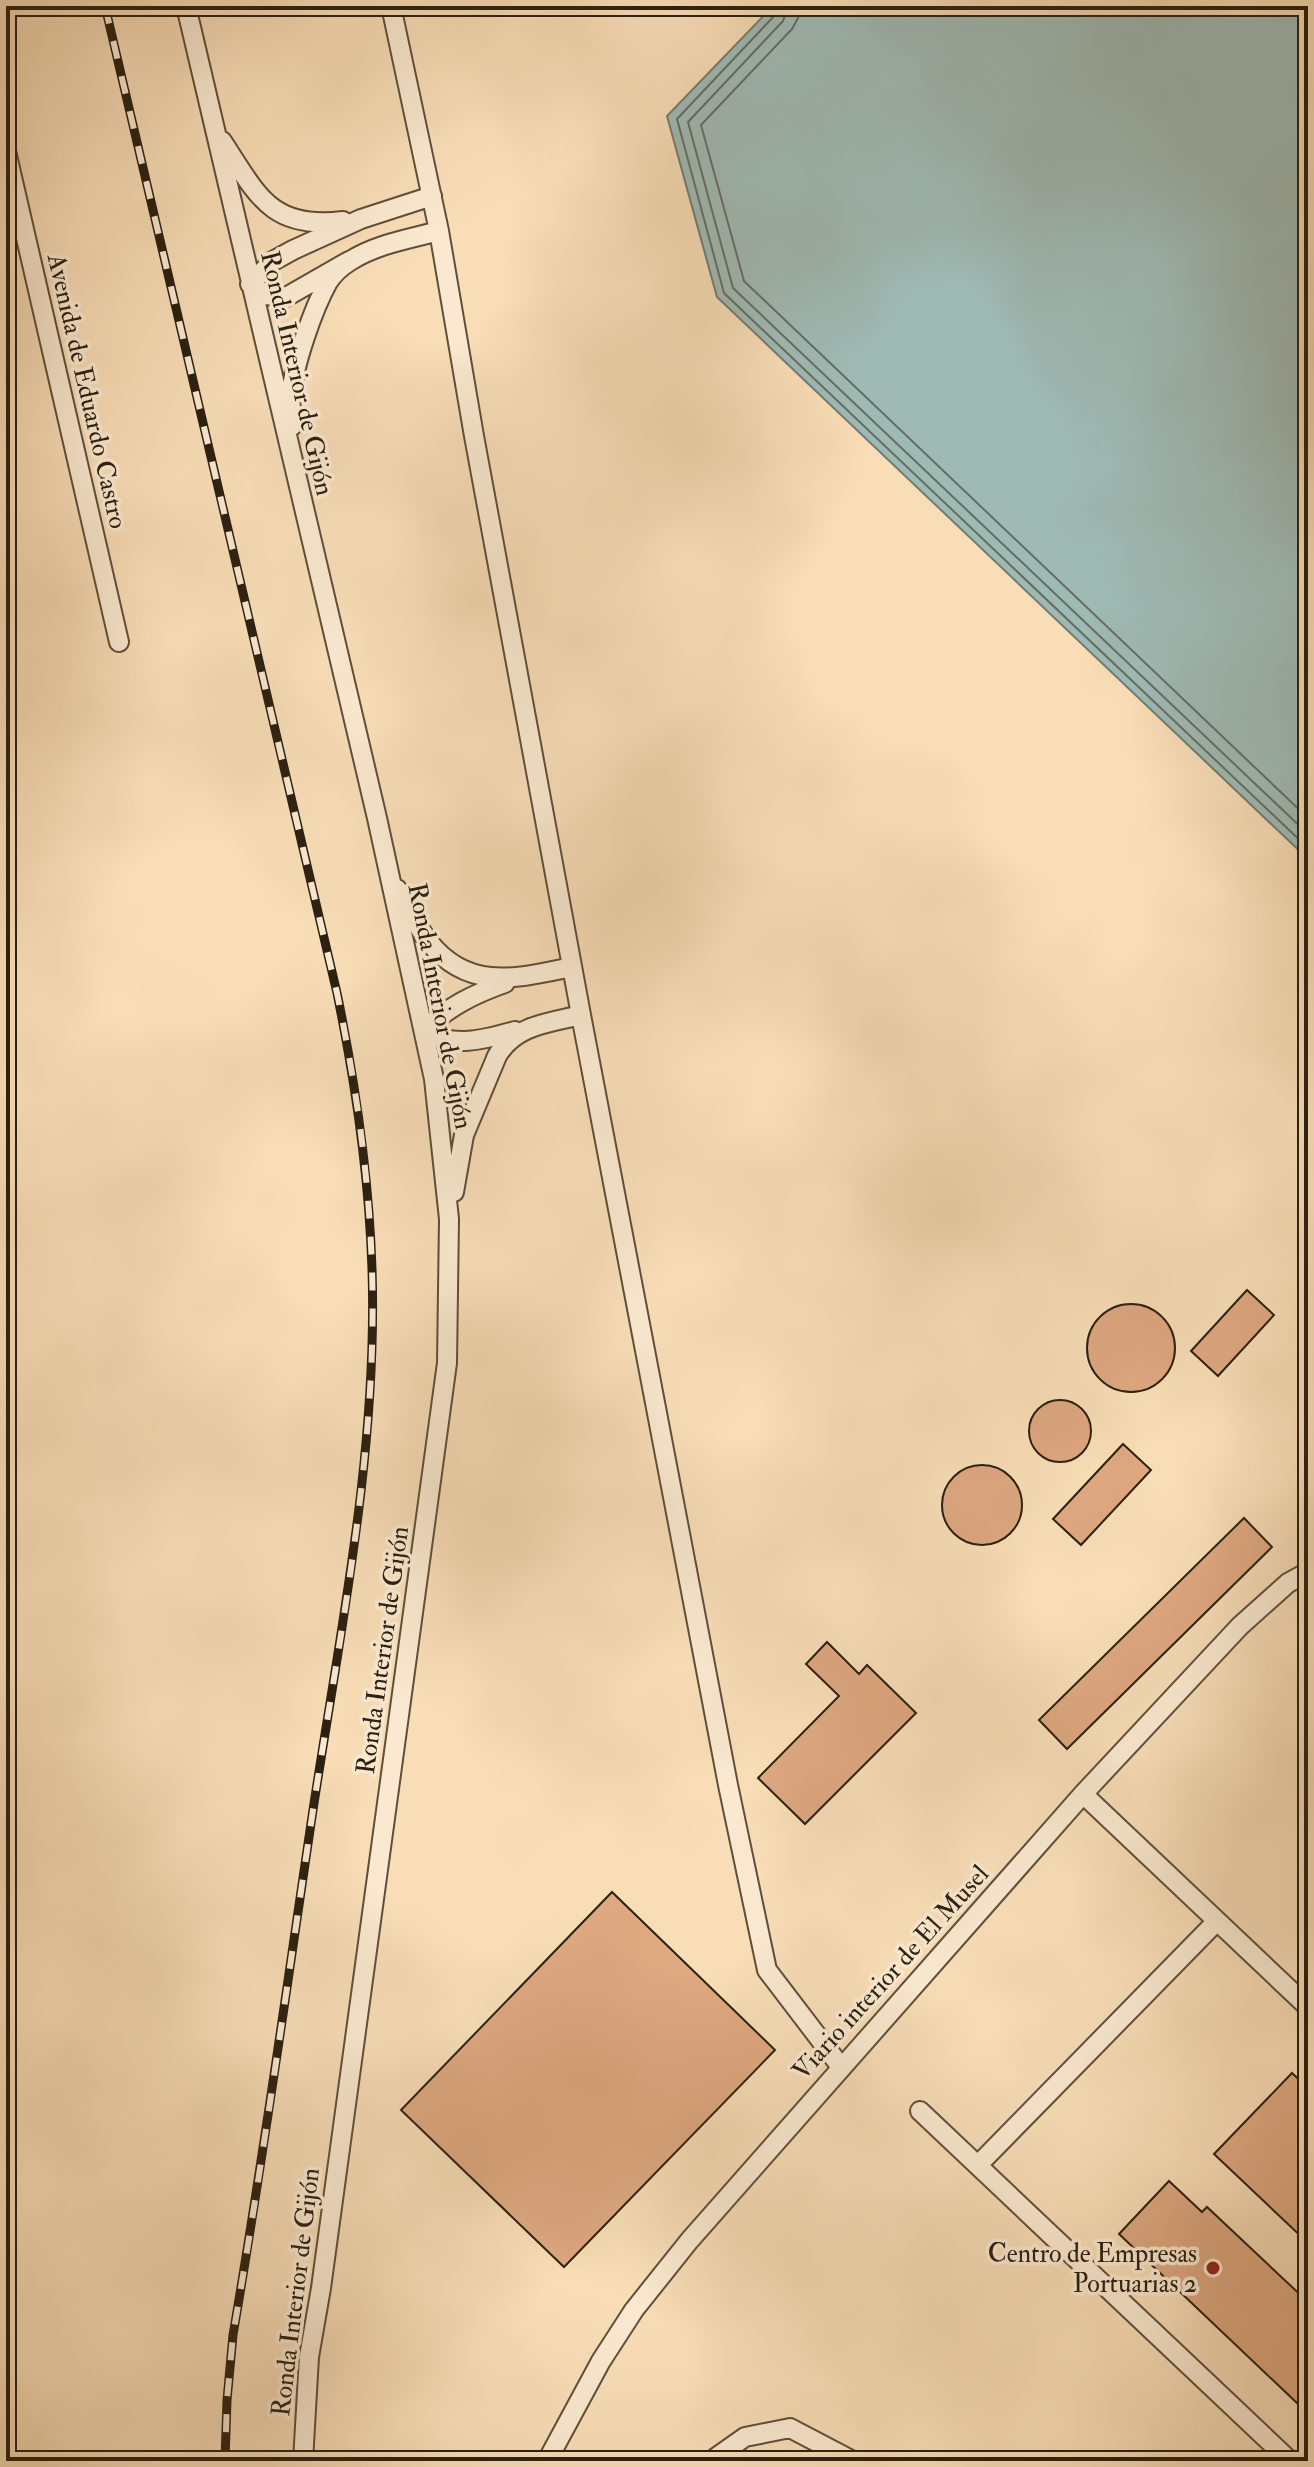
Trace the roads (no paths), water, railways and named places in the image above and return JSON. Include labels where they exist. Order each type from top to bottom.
[{"type":"lane","name":"Ronda Interior de Gijón","points":[[186,6],[424,1031],[434,1079],[449,1219],[447,1363],[309,2357],[303,2461]]},
{"type":"lane","points":[[391,6],[439,231],[581,1015],[728,1785],[767,1970],[841,2067]]},
{"type":"lane","points":[[216,133],[260,198],[283,216],[309,223],[361,219]]},
{"type":"lane","name":"Avenida de Eduardo Castro","points":[[6,151],[119,642]]},
{"type":"lane","points":[[432,196],[361,219],[273,261],[250,284],[266,295],[286,297],[377,247],[439,231]]},
{"type":"lane","points":[[292,457],[291,395],[298,362],[328,283],[349,261]]},
{"type":"lane","points":[[388,873],[429,942],[445,957],[480,977],[516,979]]},
{"type":"lane","points":[[572,967],[516,979],[474,994],[455,1005],[424,1031],[442,1039],[466,1042],[486,1040],[581,1015]]},
{"type":"lane","points":[[449,1219],[464,1135],[503,1045],[525,1028]]},
{"type":"lane","name":"Viario interior de El Musel","points":[[552,2456],[595,2372],[634,2310],[689,2241],[1083,1794],[1240,1626],[1288,1583],[1308,1572]]},
{"type":"lane","points":[[1083,1794],[1308,2007]]},
{"type":"lane","points":[[978,2165],[1217,1921]]},
{"type":"lane","points":[[920,2111],[1290,2461]]},
{"type":"lane","points":[[711,2461],[745,2437],[790,2428],[853,2461]]},
{"type":"water","points":[[773,6],[1308,6],[1308,859],[717,297],[667,116]]},
{"type":"railway","points":[[105,6],[337,993],[360,1130],[372,1269],[369,1404],[355,1540],[233,2335],[225,2461]]},
{"type":"place","name":"Centro de Empresas Portuarias 2","points":[[1213,2268]]}]
